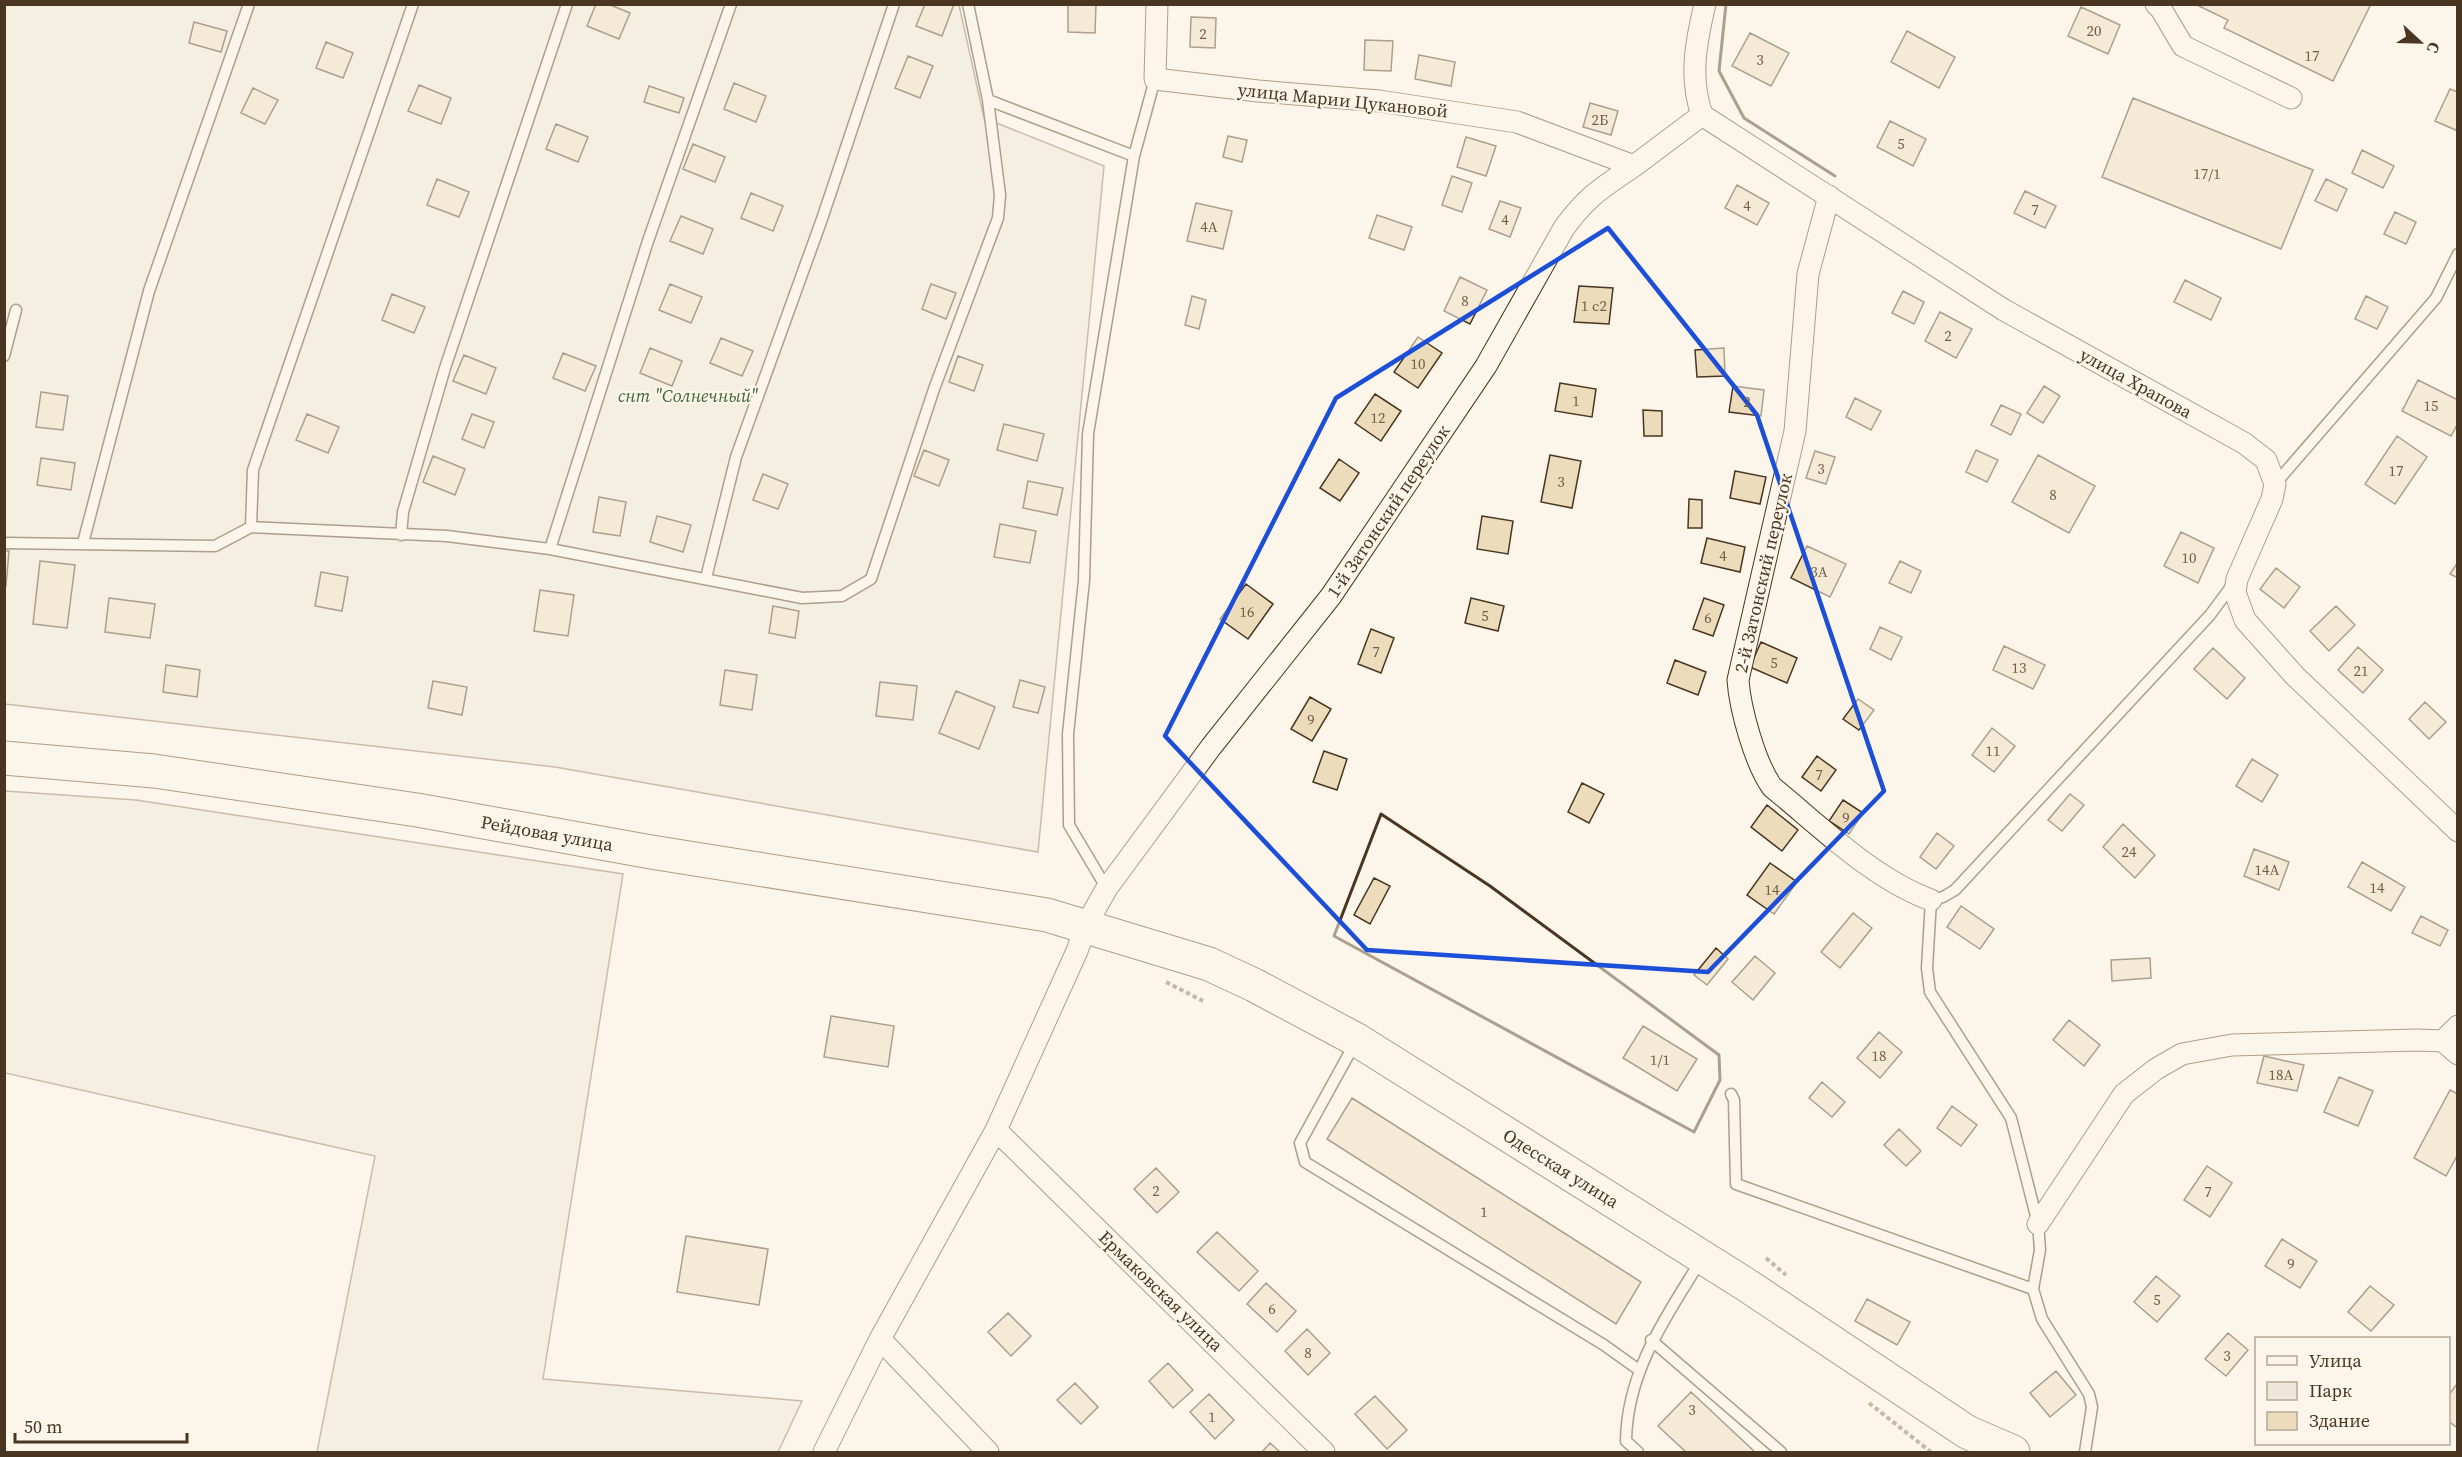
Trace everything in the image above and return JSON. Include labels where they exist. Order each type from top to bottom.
[{"type":"main road","name":"Рейдовая улица","points":[[4,758],[154,771],[417,810],[651,852],[1047,915],[1086,925]]},
{"type":"main road","name":"Одесская улица","points":[[1086,925],[1209,964],[1254,985],[1357,1040],[1703,1257],[1967,1432],[2013,1452]]},
{"type":"street","points":[[1155,79],[1157,4]]},
{"type":"street","points":[[1702,115],[1695,95],[1694,69],[1705,4]]},
{"type":"street","points":[[2156,4],[2183,46],[2291,98]]},
{"type":"street","name":"улица Марии Цукановой","points":[[1155,79],[1258,92],[1378,101],[1517,122],[1634,166]]},
{"type":"street","name":"1-й Затонский переулок","points":[[1107,888],[1211,747],[1332,596],[1486,366],[1577,209],[1595,192],[1702,115]]},
{"type":"street","name":"улица Храпова","points":[[1702,115],[2004,310],[2244,443],[2266,460],[2275,484]]},
{"type":"street","name":"2-й Затонский переулок","points":[[1829,196],[1808,274],[1795,431],[1738,680],[1739,698],[1763,775],[1772,788],[1876,871],[1907,891],[1931,900]]},
{"type":"street","points":[[2275,484],[2272,499],[2237,579],[2235,592],[2245,620],[2295,676],[2457,831]]},
{"type":"street","points":[[824,1452],[880,1339],[996,1130],[1077,951],[1086,925]]},
{"type":"street","points":[[2038,1224],[2124,1094],[2148,1074],[2182,1054],[2232,1045],[2453,1040]]},
{"type":"street","name":"Ермаковская улица","points":[[996,1130],[1324,1452]]},
{"type":"street","points":[[880,1339],[988,1452]]},
{"type":"lane","points":[[83,543],[149,291],[249,4]]},
{"type":"lane","points":[[251,527],[253,470],[413,4]]},
{"type":"lane","points":[[401,536],[404,512],[445,368],[567,4]]},
{"type":"lane","points":[[550,549],[648,241],[731,4]]},
{"type":"lane","points":[[705,578],[736,457],[818,230],[894,4]]},
{"type":"lane","points":[[4,543],[216,546],[251,527],[401,536],[447,536],[550,549],[802,598],[842,596],[871,579],[934,388],[998,218],[1000,195],[988,100],[968,4]]},
{"type":"lane","points":[[1086,925],[1107,888],[1069,825],[1068,734],[1084,580],[1088,434],[1134,156],[1155,79]]},
{"type":"lane","points":[[988,100],[1134,156]]},
{"type":"lane","points":[[2275,484],[2436,298],[2457,254]]},
{"type":"lane","points":[[4,356],[16,310]]},
{"type":"lane","points":[[2085,1452],[2092,1407],[2089,1394],[2042,1319],[2033,1288],[2040,1250],[2038,1224],[2011,1118],[1930,992],[1926,968],[1931,900],[1943,897],[1955,890],[2210,615],[2237,579]]},
{"type":"lane","points":[[1357,1040],[1300,1143],[1305,1162],[1604,1346],[1639,1370]]},
{"type":"lane","points":[[1731,1094],[1734,1100],[1736,1184],[2033,1288]]},
{"type":"lane","points":[[1638,1452],[1626,1441],[1626,1416],[1639,1370],[1651,1340],[1703,1257]]},
{"type":"lane","points":[[1651,1340],[1781,1452]]},
{"type":"highlighted area","points":[[1608,228],[1757,415],[1884,791],[1708,972],[1367,950],[1165,736],[1336,398]]},
{"type":"green space","name":"снт \"Солнечный\"","points":[[5,5],[959,5],[984,118],[1104,166],[1038,852],[555,767],[5,704]]},
{"type":"green space","points":[[5,791],[136,800],[623,874],[543,1379],[802,1401],[778,1452],[317,1452],[375,1156],[5,1073]]},
{"type":"building","points":[[596,4],[608,4],[630,13],[619,39],[587,26]]},
{"type":"building","points":[[925,4],[954,4],[942,36],[916,26]]},
{"type":"building","points":[[1068,4],[1096,4],[1095,33],[1068,32]]},
{"type":"building","points":[[2195,4],[2371,4],[2333,81],[2224,28],[2228,20]]},
{"type":"building","points":[[2081,7],[2120,25],[2108,54],[2068,36]]},
{"type":"building","points":[[1191,17],[1216,18],[1215,48],[1190,47]]},
{"type":"building","points":[[194,22],[227,31],[221,52],[189,43]]},
{"type":"building","points":[[1907,31],[1955,57],[1939,88],[1891,62]]},
{"type":"building","points":[[1750,33],[1789,53],[1771,86],[1732,66]]},
{"type":"building","points":[[1365,40],[1393,41],[1391,71],[1364,70]]},
{"type":"building","points":[[326,42],[353,53],[343,78],[316,68]]},
{"type":"building","points":[[1419,55],[1455,62],[1451,86],[1415,79]]},
{"type":"building","points":[[908,56],[933,66],[920,98],[895,88]]},
{"type":"building","points":[[734,83],[766,96],[756,122],[724,109]]},
{"type":"building","points":[[419,85],[451,98],[441,124],[408,111]]},
{"type":"building","points":[[649,86],[684,98],[679,113],[644,102]]},
{"type":"building","points":[[253,88],[278,100],[265,124],[241,113]]},
{"type":"building","points":[[2450,89],[2458,92],[2458,131],[2435,121]]},
{"type":"building","points":[[2133,98],[2313,170],[2281,249],[2102,177]]},
{"type":"building","points":[[1590,103],[1618,111],[1611,135],[1583,127]]},
{"type":"building","points":[[1890,121],[1926,139],[1913,166],[1877,147]]},
{"type":"building","points":[[556,124],[588,137],[578,162],[546,149]]},
{"type":"building","points":[[1228,136],[1247,140],[1242,162],[1223,157]]},
{"type":"building","points":[[1466,137],[1496,146],[1486,176],[1457,167]]},
{"type":"building","points":[[693,144],[725,157],[715,182],[683,169]]},
{"type":"building","points":[[2362,150],[2394,166],[2383,188],[2352,173]]},
{"type":"building","points":[[1452,176],[1472,183],[1462,212],[1442,205]]},
{"type":"building","points":[[437,179],[469,192],[459,217],[427,205]]},
{"type":"building","points":[[2326,179],[2347,189],[2337,211],[2315,201]]},
{"type":"building","points":[[1737,185],[1769,203],[1757,225],[1725,208]]},
{"type":"building","points":[[2025,191],[2056,206],[2045,228],[2014,213]]},
{"type":"building","points":[[751,193],[783,206],[773,231],[741,218]]},
{"type":"building","points":[[1500,201],[1521,208],[1510,237],[1489,229]]},
{"type":"building","points":[[1196,203],[1232,211],[1223,249],[1187,241]]},
{"type":"building","points":[[2395,212],[2416,222],[2406,244],[2384,234]]},
{"type":"building","points":[[1377,215],[1412,227],[1404,250],[1369,238]]},
{"type":"building","points":[[681,216],[713,229],[703,254],[670,241]]},
{"type":"building","points":[[1460,277],[1487,290],[1470,324],[1444,311]]},
{"type":"building","points":[[2185,280],[2221,298],[2211,320],[2174,302]]},
{"type":"building","points":[[670,284],[702,297],[691,323],[659,310]]},
{"type":"building","points":[[931,284],[956,293],[946,319],[922,309]]},
{"type":"building","points":[[1579,286],[1613,288],[1609,324],[1574,322]]},
{"type":"building","points":[[1903,291],[1924,302],[1914,324],[1892,313]]},
{"type":"building","points":[[392,294],[425,307],[414,333],[382,320]]},
{"type":"building","points":[[1192,296],[1206,300],[1199,329],[1185,325]]},
{"type":"building","points":[[2366,296],[2388,307],[2377,329],[2355,319]]},
{"type":"building","points":[[1940,312],[1972,329],[1956,358],[1925,341]]},
{"type":"building","points":[[1418,337],[1442,353],[1418,388],[1394,372]]},
{"type":"building","points":[[721,338],[753,351],[742,376],[710,363]]},
{"type":"building","points":[[650,348],[682,361],[672,386],[640,373]]},
{"type":"building","points":[[1724,348],[1725,376],[1697,377],[1695,350]]},
{"type":"building","points":[[563,353],[596,366],[585,391],[553,378]]},
{"type":"building","points":[[464,355],[496,368],[486,394],[453,381]]},
{"type":"building","points":[[958,356],[983,365],[974,391],[949,382]]},
{"type":"building","points":[[2418,380],[2458,400],[2458,423],[2451,436],[2402,411]]},
{"type":"building","points":[[1560,383],[1596,389],[1592,417],[1555,411]]},
{"type":"building","points":[[1733,386],[1764,390],[1761,416],[1729,412]]},
{"type":"building","points":[[2044,386],[2060,396],[2043,423],[2027,413]]},
{"type":"building","points":[[41,392],[68,396],[63,430],[36,427]]},
{"type":"building","points":[[1375,394],[1401,411],[1381,441],[1355,423]]},
{"type":"building","points":[[1855,398],[1881,411],[1871,430],[1846,417]]},
{"type":"building","points":[[2001,405],[2021,414],[2011,435],[1991,425]]},
{"type":"building","points":[[1643,410],[1662,411],[1662,436],[1644,436]]},
{"type":"building","points":[[307,414],[339,427],[328,453],[296,440]]},
{"type":"building","points":[[472,414],[494,422],[484,448],[462,439]]},
{"type":"building","points":[[1004,424],[1044,434],[1037,461],[997,450]]},
{"type":"building","points":[[2397,436],[2427,457],[2395,504],[2365,484]]},
{"type":"building","points":[[924,450],[949,460],[939,486],[914,476]]},
{"type":"building","points":[[1976,450],[1998,460],[1987,482],[1966,472]]},
{"type":"building","points":[[1815,451],[1835,457],[1826,484],[1806,478]]},
{"type":"building","points":[[1550,455],[1581,461],[1572,508],[1541,502]]},
{"type":"building","points":[[2038,455],[2095,486],[2069,533],[2012,502]]},
{"type":"building","points":[[433,456],[465,469],[455,495],[423,482]]},
{"type":"building","points":[[41,458],[75,463],[71,490],[37,485]]},
{"type":"building","points":[[1339,459],[1359,473],[1340,501],[1320,488]]},
{"type":"building","points":[[1735,471],[1766,477],[1760,504],[1730,498]]},
{"type":"building","points":[[763,474],[788,484],[778,509],[753,500]]},
{"type":"building","points":[[1028,481],[1063,488],[1057,515],[1023,508]]},
{"type":"building","points":[[599,497],[626,502],[620,536],[593,532]]},
{"type":"building","points":[[1689,499],[1702,500],[1702,528],[1688,528]]},
{"type":"building","points":[[657,516],[691,525],[683,552],[650,542]]},
{"type":"building","points":[[1482,516],[1513,521],[1508,554],[1477,549]]},
{"type":"building","points":[[1000,524],[1036,531],[1030,563],[994,557]]},
{"type":"building","points":[[2181,532],[2214,548],[2198,583],[2164,566]]},
{"type":"building","points":[[1707,538],[1745,547],[1740,572],[1701,563]]},
{"type":"building","points":[[1807,546],[1846,564],[1830,597],[1791,578]]},
{"type":"building","points":[[4,551],[9,551],[6,586],[4,586]]},
{"type":"building","points":[[40,561],[75,565],[67,628],[33,624]]},
{"type":"building","points":[[1900,561],[1921,571],[1911,593],[1889,583]]},
{"type":"building","points":[[2458,562],[2458,578],[2450,574]]},
{"type":"building","points":[[2276,568],[2300,587],[2284,608],[2260,589]]},
{"type":"building","points":[[321,572],[348,577],[342,611],[315,606]]},
{"type":"building","points":[[1246,584],[1273,604],[1248,639],[1220,619]]},
{"type":"building","points":[[540,590],[574,595],[568,636],[534,631]]},
{"type":"building","points":[[109,598],[155,604],[150,638],[105,632]]},
{"type":"building","points":[[1471,598],[1504,606],[1498,631],[1465,623]]},
{"type":"building","points":[[1704,598],[1724,605],[1713,636],[1693,629]]},
{"type":"building","points":[[773,606],[799,611],[795,638],[769,633]]},
{"type":"building","points":[[2336,606],[2355,625],[2329,651],[2310,631]]},
{"type":"building","points":[[1880,627],[1902,637],[1891,660],[1870,649]]},
{"type":"building","points":[[1371,629],[1394,638],[1381,673],[1358,664]]},
{"type":"building","points":[[1761,642],[1797,658],[1787,683],[1750,667]]},
{"type":"building","points":[[2004,646],[2045,665],[2033,689],[1993,670]]},
{"type":"building","points":[[2358,647],[2383,670],[2363,693],[2338,670]]},
{"type":"building","points":[[2213,648],[2245,678],[2227,699],[2194,669]]},
{"type":"building","points":[[1675,660],[1706,672],[1698,695],[1667,683]]},
{"type":"building","points":[[166,665],[200,670],[197,697],[163,692]]},
{"type":"building","points":[[725,670],[757,675],[752,710],[720,705]]},
{"type":"building","points":[[1020,680],[1045,687],[1038,713],[1013,707]]},
{"type":"building","points":[[433,681],[467,687],[462,715],[428,708]]},
{"type":"building","points":[[880,682],[917,686],[913,720],[876,716]]},
{"type":"building","points":[[956,691],[995,707],[979,749],[939,733]]},
{"type":"building","points":[[1310,697],[1331,709],[1312,741],[1291,729]]},
{"type":"building","points":[[1858,699],[1874,710],[1859,730],[1843,719]]},
{"type":"building","points":[[2425,702],[2446,722],[2429,739],[2409,719]]},
{"type":"building","points":[[1992,728],[2015,746],[1994,772],[1972,755]]},
{"type":"building","points":[[1324,751],[1347,759],[1337,790],[1313,782]]},
{"type":"building","points":[[1817,756],[1836,770],[1821,791],[1802,777]]},
{"type":"building","points":[[2252,759],[2278,775],[2262,802],[2236,786]]},
{"type":"building","points":[[1582,783],[1604,794],[1589,823],[1568,812]]},
{"type":"building","points":[[2070,794],[2084,805],[2062,831],[2048,820]]},
{"type":"building","points":[[1843,800],[1863,813],[1849,834],[1829,821]]},
{"type":"building","points":[[1767,805],[1798,830],[1782,851],[1751,827]]},
{"type":"building","points":[[2123,824],[2155,855],[2135,878],[2103,847]]},
{"type":"building","points":[[1937,833],[1954,846],[1936,869],[1920,857]]},
{"type":"building","points":[[2254,849],[2289,862],[2279,890],[2244,876]]},
{"type":"building","points":[[2362,862],[2405,887],[2391,911],[2348,887]]},
{"type":"building","points":[[1770,863],[1797,882],[1774,914],[1747,895]]},
{"type":"building","points":[[1374,878],[1390,886],[1370,924],[1354,915]]},
{"type":"building","points":[[1961,906],[1994,929],[1980,949],[1947,927]]},
{"type":"building","points":[[1853,913],[1872,928],[1840,968],[1821,952]]},
{"type":"building","points":[[2421,916],[2448,930],[2440,946],[2412,933]]},
{"type":"building","points":[[1716,948],[1728,959],[1707,985],[1694,975]]},
{"type":"building","points":[[1755,956],[1775,973],[1753,1000],[1732,982]]},
{"type":"building","points":[[2150,958],[2151,978],[2112,981],[2111,960]]},
{"type":"building","points":[[831,1016],[894,1026],[888,1067],[824,1057]]},
{"type":"building","points":[[2069,1020],[2100,1045],[2084,1066],[2053,1040]]},
{"type":"building","points":[[1643,1026],[1697,1059],[1677,1091],[1623,1058]]},
{"type":"building","points":[[1879,1032],[1902,1052],[1880,1078],[1857,1058]]},
{"type":"building","points":[[2264,1056],[2304,1065],[2297,1091],[2257,1083]]},
{"type":"building","points":[[2339,1077],[2373,1091],[2358,1126],[2324,1112]]},
{"type":"building","points":[[1822,1082],[1845,1102],[1832,1117],[1809,1098]]},
{"type":"building","points":[[2450,1090],[2458,1094],[2458,1154],[2446,1176],[2414,1158]]},
{"type":"building","points":[[1352,1098],[1641,1282],[1616,1324],[1327,1139]]},
{"type":"building","points":[[1952,1106],[1977,1125],[1961,1146],[1937,1128]]},
{"type":"building","points":[[1899,1129],[1921,1151],[1906,1166],[1884,1145]]},
{"type":"building","points":[[2207,1166],[2232,1183],[2210,1217],[2184,1200]]},
{"type":"building","points":[[1156,1168],[1179,1192],[1157,1213],[1134,1189]]},
{"type":"building","points":[[1217,1232],[1258,1271],[1239,1291],[1197,1252]]},
{"type":"building","points":[[686,1236],[768,1249],[759,1305],[677,1292]]},
{"type":"building","points":[[2282,1239],[2317,1261],[2300,1288],[2265,1266]]},
{"type":"building","points":[[2156,1276],[2180,1296],[2157,1322],[2134,1302]]},
{"type":"building","points":[[1266,1283],[1296,1311],[1277,1332],[1247,1304]]},
{"type":"building","points":[[2370,1286],[2394,1305],[2371,1331],[2348,1312]]},
{"type":"building","points":[[1867,1299],[1910,1322],[1897,1345],[1855,1321]]},
{"type":"building","points":[[1008,1313],[1031,1336],[1011,1356],[988,1332]]},
{"type":"building","points":[[1307,1329],[1330,1353],[1308,1375],[1285,1351]]},
{"type":"building","points":[[2228,1333],[2248,1350],[2226,1376],[2205,1359]]},
{"type":"building","points":[[1168,1363],[1193,1390],[1173,1408],[1149,1381]]},
{"type":"building","points":[[2056,1371],[2076,1395],[2050,1417],[2030,1393]]},
{"type":"building","points":[[1075,1383],[1098,1407],[1081,1424],[1057,1400]]},
{"type":"building","points":[[2458,1384],[2458,1428],[2450,1422],[2450,1393]]},
{"type":"building","points":[[1691,1392],[1755,1452],[1686,1452],[1658,1426]]},
{"type":"building","points":[[1209,1394],[1234,1420],[1215,1439],[1190,1412]]},
{"type":"building","points":[[1375,1396],[1407,1430],[1387,1449],[1355,1414]]},
{"type":"building","points":[[1270,1443],[1280,1452],[1262,1452]]},
{"type":"wall","points":[[1726,4],[1719,71],[1744,118],[1835,176]]},
{"type":"wall","points":[[1381,814],[1490,886],[1719,1055],[1720,1080],[1694,1132],[1334,936],[1381,814]]}]
